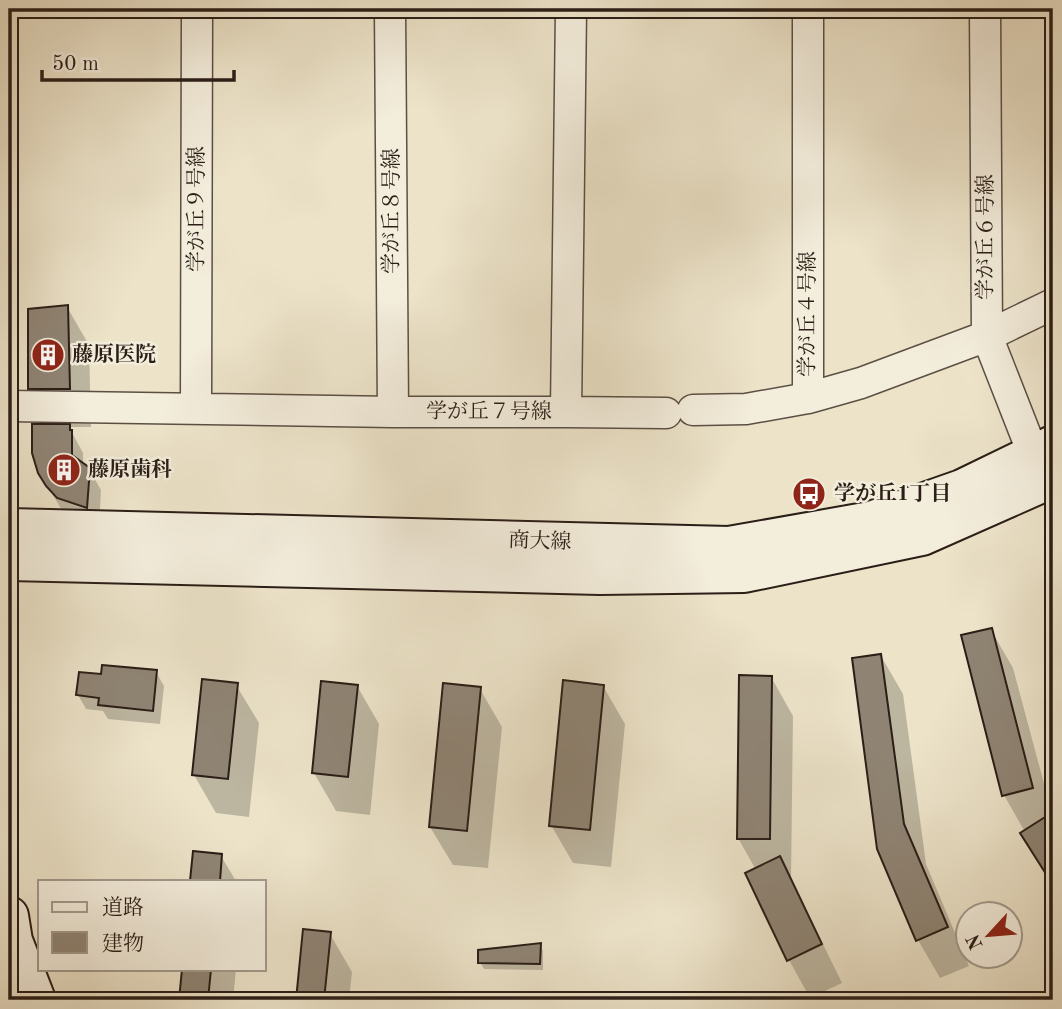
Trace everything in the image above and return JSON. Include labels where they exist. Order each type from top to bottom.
[{"type":"street","name":"学が丘９号線","points":[[196,409],[197,9]]},
{"type":"street","name":"学が丘８号線","points":[[390,9],[393,412]]},
{"type":"street","name":"学が丘７号線","points":[[9,406],[566,412],[571,9]]},
{"type":"street","name":"学が丘４号線","points":[[808,9],[808,398],[861,383],[987,336],[1053,304]]},
{"type":"street","name":"学が丘６号線","points":[[985,9],[987,336],[1048,464]]},
{"type":"street","points":[[566,412],[746,409],[808,398]]},
{"type":"street","name":"商大線","points":[[9,528],[729,546],[871,521],[962,489],[1048,464]]},
{"type":"street","name":"商大線","points":[[9,561],[600,575],[744,573],[922,536],[1048,464]]},
{"type":"street","points":[[9,916],[13,942],[35,1000]]},
{"type":"building","name":"藤原医院","points":[[68,305],[70,389],[28,389],[28,309]]},
{"type":"building","name":"藤原歯科","points":[[32,424],[70,424],[72,455],[90,468],[87,508],[57,498],[46,486],[38,473],[32,453]]},
{"type":"building","points":[[992,628],[1033,788],[1002,796],[961,635]]},
{"type":"building","points":[[881,654],[904,824],[948,927],[916,941],[877,849],[852,658]]},
{"type":"building","points":[[102,665],[157,670],[153,711],[98,705],[99,698],[76,695],[79,672],[101,674]]},
{"type":"building","points":[[739,675],[772,676],[770,839],[737,839]]},
{"type":"building","points":[[202,679],[238,683],[228,779],[192,775]]},
{"type":"building","points":[[563,680],[604,685],[590,830],[549,826]]},
{"type":"building","points":[[321,681],[358,685],[348,777],[312,773]]},
{"type":"building","points":[[443,683],[481,687],[467,831],[429,827]]},
{"type":"building","points":[[1053,812],[1053,885],[1020,833]]},
{"type":"building","points":[[193,851],[222,854],[220,880],[190,880]]},
{"type":"building","points":[[780,856],[822,944],[787,961],[745,873]]},
{"type":"building","points":[[303,929],[331,932],[324,1000],[296,1000]]},
{"type":"building","points":[[541,943],[540,964],[478,963],[478,950]]},
{"type":"building","points":[[182,970],[211,970],[208,1000],[179,1000]]},
{"type":"place","name":"藤原医院","points":[[48,355]]},
{"type":"place","name":"藤原歯科","points":[[64,470]]},
{"type":"place","name":"学が丘1丁目","points":[[809,494]]}]
